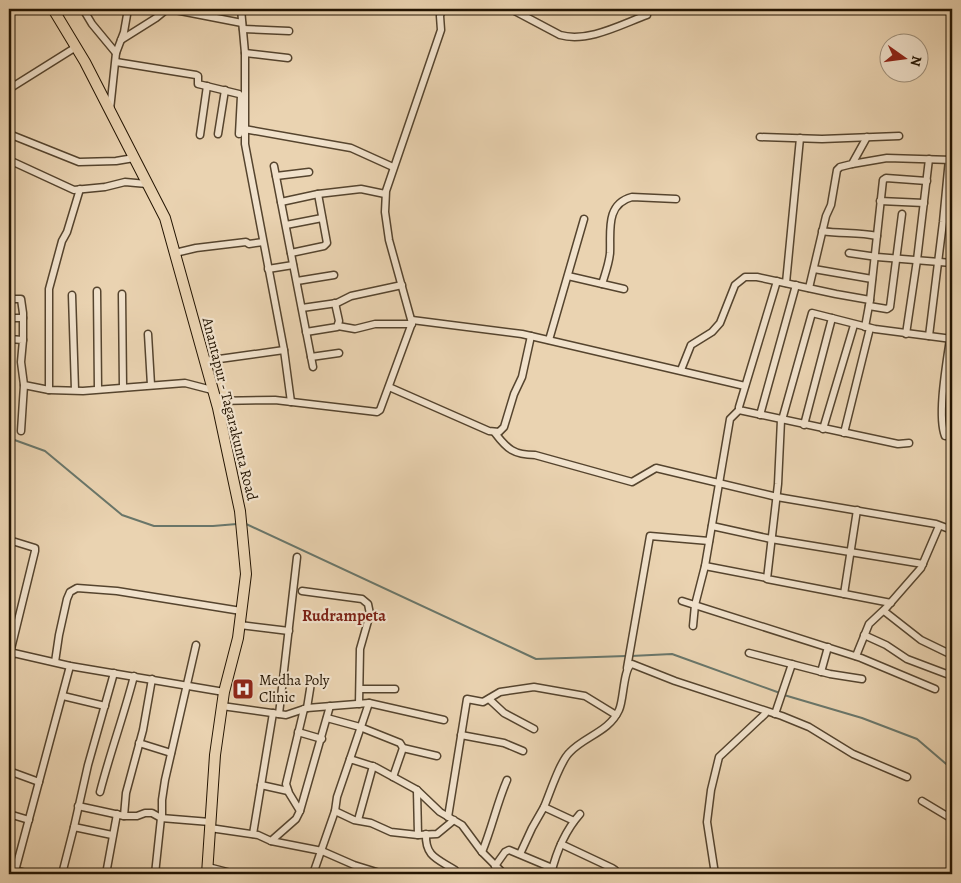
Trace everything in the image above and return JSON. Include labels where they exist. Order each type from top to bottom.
[{"type":"main road","name":"Anantapur - Tagarakunta Road","points":[[57,10],[165,218],[216,401],[240,511],[246,574],[238,638],[222,706],[210,825],[208,870]]},
{"type":"street","points":[[83,9],[92,24],[116,53]]},
{"type":"street","points":[[110,112],[116,53],[125,30],[128,9]]},
{"type":"street","points":[[121,40],[168,9],[242,26],[289,31]]},
{"type":"street","points":[[241,9],[245,53],[242,132]]},
{"type":"street","points":[[216,401],[275,400],[379,412],[412,322],[388,236],[385,194],[440,30],[442,9]]},
{"type":"street","points":[[511,9],[560,35],[567,36],[598,33],[647,15]]},
{"type":"street","points":[[9,89],[76,47]]},
{"type":"street","points":[[245,53],[288,58]]},
{"type":"street","points":[[116,62],[196,74],[198,76],[198,84],[241,96],[242,132],[284,350],[291,402]]},
{"type":"street","points":[[200,135],[207,86]]},
{"type":"street","points":[[218,134],[225,90]]},
{"type":"street","points":[[242,132],[351,148],[393,167]]},
{"type":"street","points":[[9,134],[79,162],[134,158]]},
{"type":"street","points":[[760,137],[899,136]]},
{"type":"street","points":[[852,164],[867,137]]},
{"type":"street","points":[[786,283],[800,138]]},
{"type":"street","points":[[809,288],[826,216],[831,207],[838,168],[887,158],[951,159],[928,336]]},
{"type":"street","points":[[906,334],[927,181],[928,158]]},
{"type":"street","points":[[9,170],[10,161],[74,190],[105,187],[125,182],[147,184]]},
{"type":"street","points":[[274,166],[313,367]]},
{"type":"street","points":[[276,176],[309,172]]},
{"type":"street","points":[[844,433],[868,328],[882,181],[885,178],[927,181]]},
{"type":"street","points":[[281,202],[318,194],[364,188],[385,194]]},
{"type":"street","points":[[49,390],[49,289],[62,241],[67,232],[80,189]]},
{"type":"street","points":[[291,252],[326,244],[318,194]]},
{"type":"street","points":[[602,284],[610,255],[609,226],[618,205],[626,198],[632,197],[676,199]]},
{"type":"street","points":[[880,201],[924,203]]},
{"type":"street","points":[[681,370],[691,345],[712,332],[720,322],[737,282],[749,276],[796,285],[890,308],[902,214]]},
{"type":"street","points":[[286,225],[322,218]]},
{"type":"street","points":[[549,340],[584,219]]},
{"type":"street","points":[[822,231],[844,234],[858,232],[877,236]]},
{"type":"street","points":[[175,253],[196,248],[263,242]]},
{"type":"street","points":[[849,253],[952,263]]},
{"type":"street","points":[[268,268],[293,265]]},
{"type":"street","points":[[814,269],[872,279]]},
{"type":"street","points":[[296,281],[334,276]]},
{"type":"street","points":[[568,276],[624,288]]},
{"type":"street","points":[[693,626],[695,605],[720,484],[730,419],[739,410],[777,281]]},
{"type":"street","points":[[302,308],[335,303],[348,297],[402,285]]},
{"type":"street","points":[[760,415],[796,285]]},
{"type":"street","points":[[97,291],[98,389]]},
{"type":"street","points":[[122,294],[123,387]]},
{"type":"street","points":[[72,295],[75,390]]},
{"type":"street","points":[[9,299],[21,299],[23,318],[21,362],[24,385],[21,431]]},
{"type":"street","points":[[335,303],[339,321],[338,326]]},
{"type":"street","points":[[767,578],[777,497],[782,420],[810,316],[814,313],[868,328],[951,339]]},
{"type":"street","points":[[9,318],[23,318]]},
{"type":"street","points":[[804,425],[832,318]]},
{"type":"street","points":[[306,332],[336,328],[338,326],[355,329],[374,324],[412,322],[513,332],[745,386]]},
{"type":"street","points":[[945,436],[942,425],[942,407],[952,324]]},
{"type":"street","points":[[823,429],[854,325]]},
{"type":"street","points":[[148,334],[151,385]]},
{"type":"street","points":[[495,433],[502,430],[506,422],[525,364],[530,336]]},
{"type":"street","points":[[9,339],[23,340]]},
{"type":"street","points":[[204,361],[284,350]]},
{"type":"street","points":[[311,357],[339,353]]},
{"type":"street","points":[[24,385],[49,390],[75,390],[185,383],[212,390]]},
{"type":"street","points":[[389,387],[495,433],[505,446],[521,455],[534,455],[632,482],[656,468],[777,497],[857,510],[952,530]]},
{"type":"street","points":[[739,410],[898,444],[909,443]]},
{"type":"street","points":[[844,594],[857,510]]},
{"type":"street","points":[[712,526],[772,539],[923,564]]},
{"type":"street","points":[[856,656],[869,624],[884,611],[923,564],[940,526]]},
{"type":"street","points":[[520,854],[568,754],[607,727],[616,715],[622,700],[650,536],[709,541]]},
{"type":"street","points":[[9,540],[35,548],[9,661]]},
{"type":"street","points":[[253,834],[276,714],[289,631],[297,556]]},
{"type":"street","points":[[704,566],[891,603]]},
{"type":"street","points":[[55,662],[67,599],[70,592],[77,588],[117,591],[241,612]]},
{"type":"street","points":[[302,591],[362,600],[368,604],[370,614],[360,649],[359,704]]},
{"type":"street","points":[[682,601],[856,656],[935,689]]},
{"type":"street","points":[[884,611],[921,640],[952,654]]},
{"type":"street","points":[[240,625],[289,631]]},
{"type":"street","points":[[864,635],[886,645],[907,659],[952,676]]},
{"type":"street","points":[[155,874],[162,818],[162,796],[196,645]]},
{"type":"street","points":[[821,672],[828,647]]},
{"type":"street","points":[[10,653],[70,666],[224,692]]},
{"type":"street","points":[[749,653],[821,672],[862,680]]},
{"type":"street","points":[[627,669],[634,664],[676,681],[809,727],[853,754],[907,777]]},
{"type":"street","points":[[775,714],[792,664]]},
{"type":"street","points":[[30,874],[12,870],[39,782],[70,666]]},
{"type":"street","points":[[62,874],[78,806],[114,673]]},
{"type":"street","points":[[100,792],[134,676]]},
{"type":"street","points":[[106,874],[112,835],[121,815],[139,743],[152,679]]},
{"type":"street","points":[[300,811],[288,791],[287,781],[311,683]]},
{"type":"street","points":[[335,811],[392,832],[418,835],[437,834],[451,819],[466,700],[482,702],[502,692],[527,688],[542,689],[584,696],[616,715]]},
{"type":"street","points":[[360,689],[396,689]]},
{"type":"street","points":[[62,696],[105,706]]},
{"type":"street","points":[[489,699],[504,713],[534,729]]},
{"type":"street","points":[[222,706],[288,715],[305,709],[369,703],[444,720]]},
{"type":"street","points":[[314,874],[335,811],[337,796],[369,703]]},
{"type":"street","points":[[272,841],[296,819],[300,811],[330,706]]},
{"type":"street","points":[[715,874],[707,822],[719,757],[765,714]]},
{"type":"street","points":[[327,718],[362,727],[400,743],[403,748],[437,756]]},
{"type":"street","points":[[298,732],[322,739]]},
{"type":"street","points":[[461,735],[504,743],[523,751]]},
{"type":"street","points":[[139,743],[171,753]]},
{"type":"street","points":[[393,777],[403,748]]},
{"type":"street","points":[[350,759],[373,766],[417,790],[440,812],[462,825],[496,869],[504,874]]},
{"type":"street","points":[[358,820],[373,766]]},
{"type":"street","points":[[9,771],[39,782]]},
{"type":"street","points":[[482,852],[498,800],[507,780]]},
{"type":"street","points":[[261,785],[288,791]]},
{"type":"street","points":[[417,790],[418,835]]},
{"type":"street","points":[[922,802],[952,820]]},
{"type":"street","points":[[78,806],[121,815],[137,816],[152,813],[162,818],[253,834],[272,841],[321,851],[354,865],[383,874]]},
{"type":"street","points":[[544,807],[574,821]]},
{"type":"street","points":[[9,814],[28,820]]},
{"type":"street","points":[[496,869],[507,850],[520,854],[551,871],[561,844],[580,814]]},
{"type":"street","points":[[74,827],[112,835]]},
{"type":"street","points":[[426,834],[426,845],[429,853],[455,870]]},
{"type":"street","points":[[561,844],[612,868],[616,874]]},
{"type":"street","points":[[208,870],[235,874]]},
{"type":"waterway","points":[[9,438],[45,451],[122,515],[154,526],[237,524]]},
{"type":"waterway","points":[[244,523],[536,659],[626,656]]},
{"type":"waterway","points":[[631,656],[672,654],[780,693]]},
{"type":"waterway","points":[[784,695],[862,718],[917,739],[952,769]]},
{"type":"place","name":"Medha Poly Clinic","points":[[243,689]]},
{"type":"district","name":"Rudrampeta","points":[[344,616]]}]
